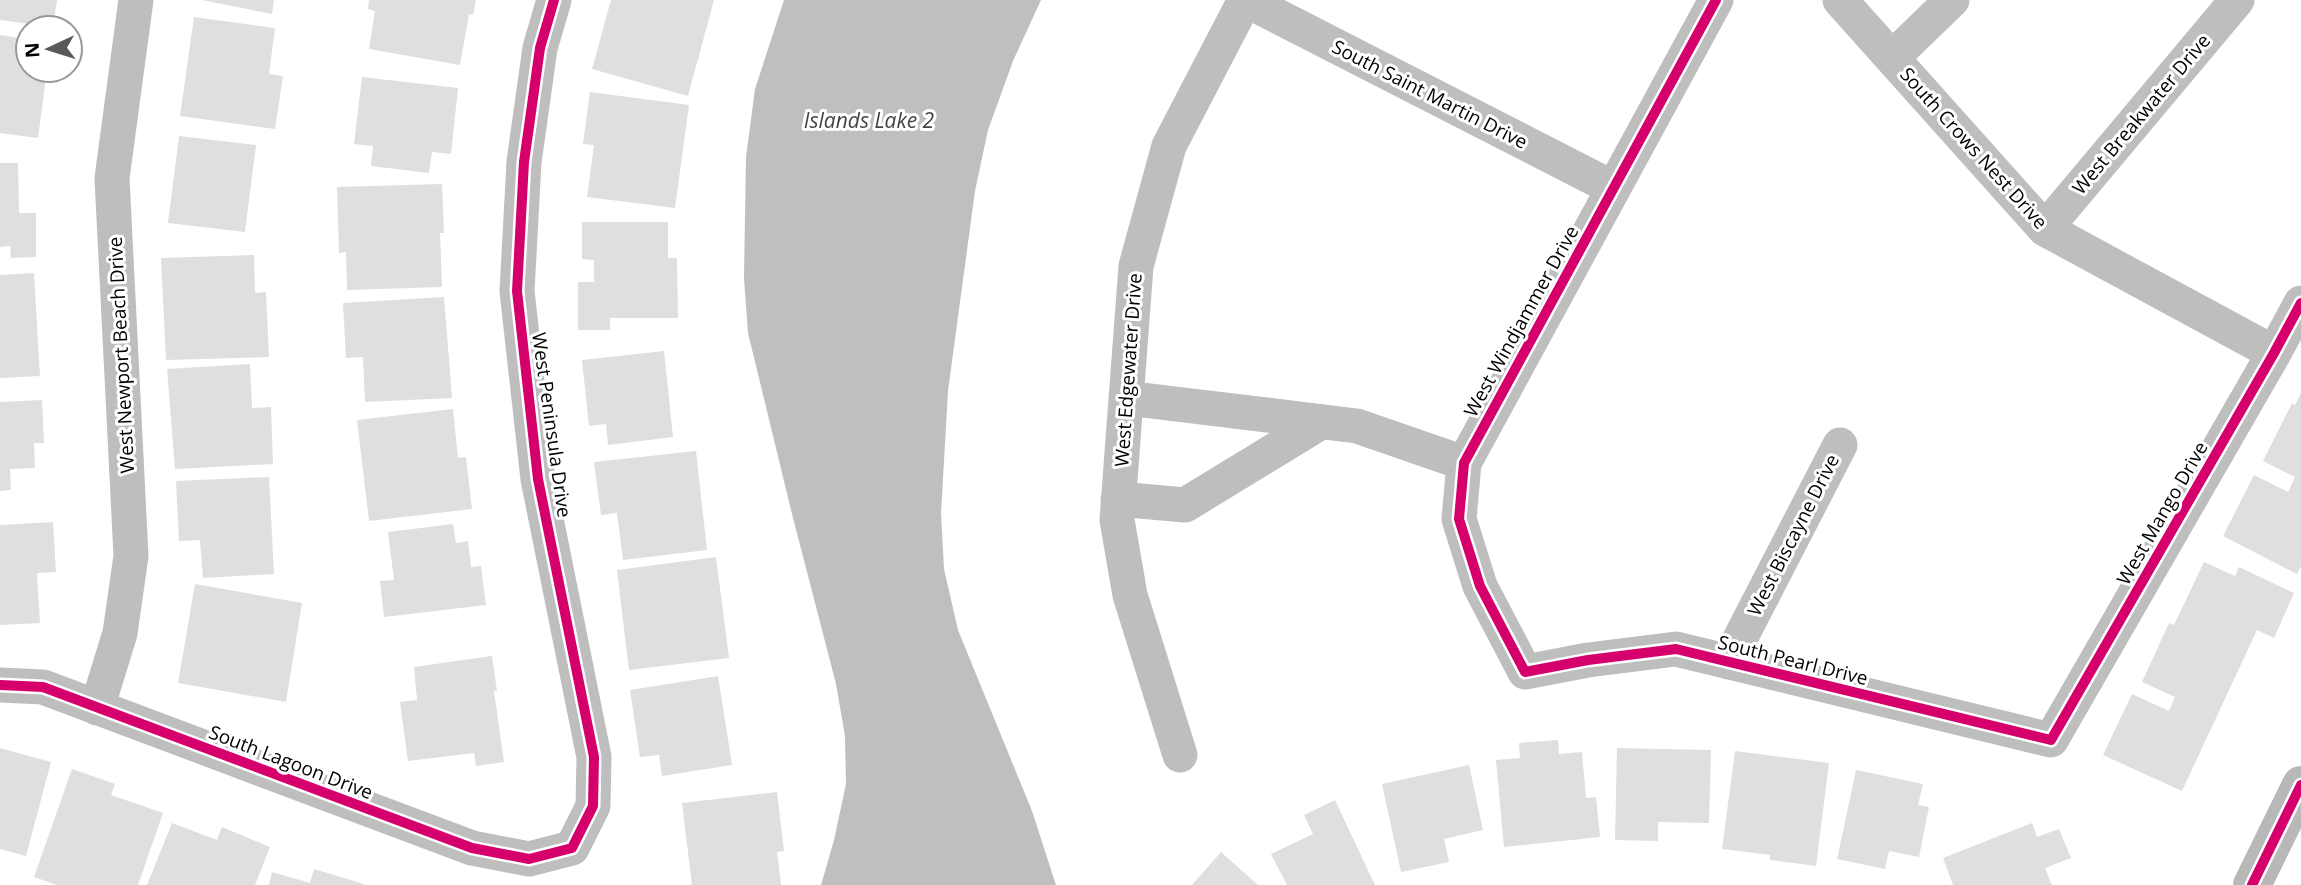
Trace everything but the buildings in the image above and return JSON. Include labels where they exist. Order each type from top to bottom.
[{"type":"main road","points":[[2252,885],[2301,785]]},
{"type":"street","name":"West Newport Beach Drive","points":[[97,708],[120,633],[131,556],[112,178],[136,0]]},
{"type":"street","name":"West Peninsula Drive","points":[[554,0],[540,48],[524,162],[517,291],[538,479],[594,757],[593,806],[572,848]]},
{"type":"street","name":"South Saint Martin Drive","points":[[1245,0],[1614,188]]},
{"type":"street","name":"West Edgewater Drive","points":[[1180,755],[1130,595],[1117,520],[1136,266],[1169,146],[1245,0]]},
{"type":"street","name":"West Windjammer Drive","points":[[1525,672],[1480,586],[1459,519],[1464,463],[1716,0]]},
{"type":"street","name":"South Crows Nest Drive","points":[[1839,0],[2045,229],[2274,353]]},
{"type":"street","points":[[1892,58],[1952,0]]},
{"type":"street","name":"West Breakwater Drive","points":[[2045,229],[2237,0]]},
{"type":"street","name":"West Mango Drive","points":[[2051,740],[2301,303]]},
{"type":"street","points":[[1126,398],[1357,426],[1464,463]]},
{"type":"street","points":[[1118,499],[1185,505],[1321,422]]},
{"type":"street","name":"West Biscayne Drive","points":[[1728,662],[1840,445]]},
{"type":"street","name":"South Pearl Drive","points":[[1525,672],[1588,660],[1676,649],[2051,740]]},
{"type":"street","name":"South Lagoon Drive","points":[[0,684],[44,687],[472,848],[529,859],[572,848]]},
{"type":"water","name":"Islands Lake 2","points":[[784,0],[1041,0],[1013,61],[988,130],[975,191],[948,391],[941,513],[944,569],[958,630],[1032,811],[1056,885],[821,885],[846,784],[845,736],[836,684],[748,333],[744,278],[746,157],[755,89]]},
{"type":"cycle path","points":[[0,685],[43,687],[472,848],[529,859],[572,848],[593,806],[594,757],[538,479],[517,291],[524,162],[540,48],[554,0]]},
{"type":"cycle path","points":[[1716,0],[1464,463],[1459,519],[1480,586],[1525,672],[1588,660],[1676,649],[2051,740],[2301,303]]},
{"type":"cycle path","points":[[2252,885],[2301,785]]}]
